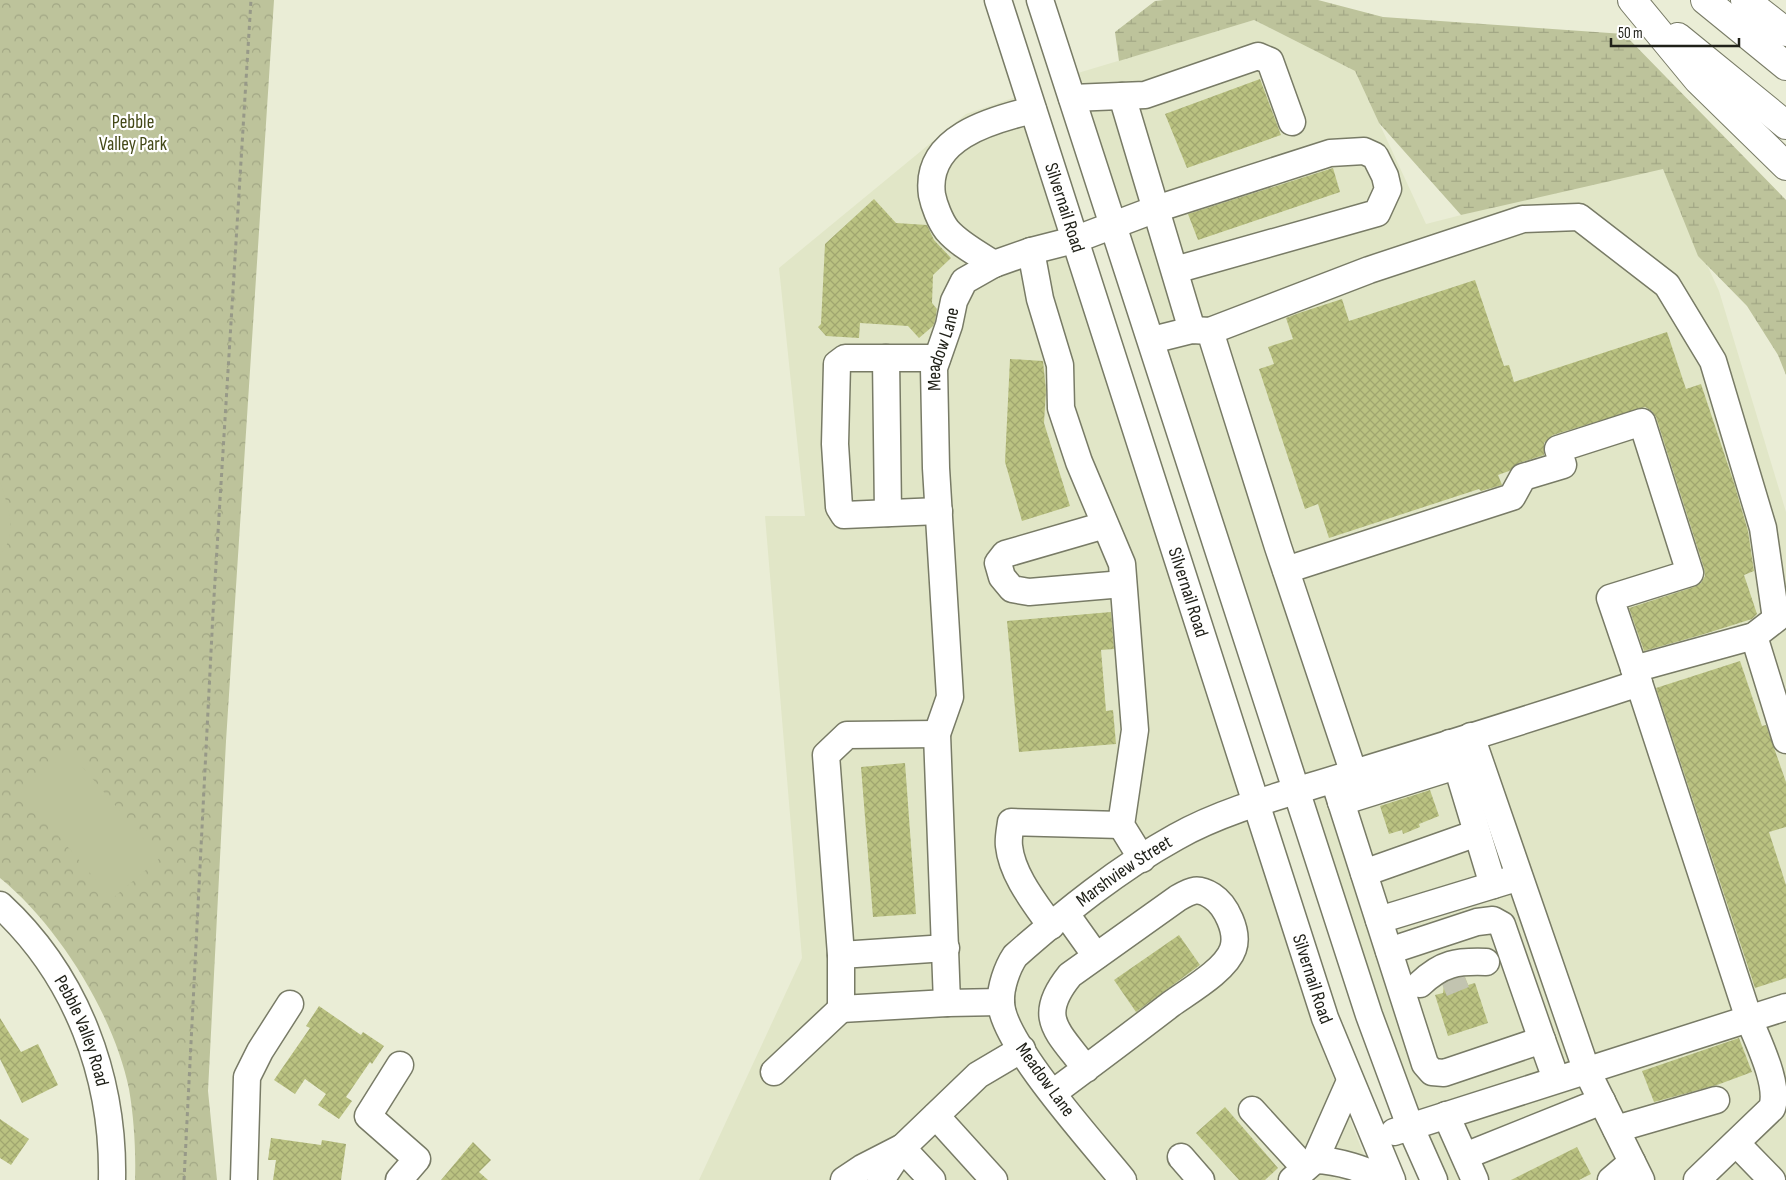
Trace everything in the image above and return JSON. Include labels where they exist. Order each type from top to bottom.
[{"type":"highway","points":[[1632,0],[1786,125]]},
{"type":"highway","points":[[1632,0],[1698,80],[1786,166]]},
{"type":"highway","points":[[1705,0],[1786,66]]},
{"type":"highway","points":[[1745,0],[1786,32]]},
{"type":"street","name":"Silvernail Road","points":[[998,0],[1325,1018],[1391,1180]]},
{"type":"street","points":[[1040,0],[1152,340],[1369,1015],[1410,1126],[1434,1180]]},
{"type":"street","points":[[1072,98],[1145,95],[1258,56],[1270,61],[1292,122]]},
{"type":"street","points":[[1122,96],[1174,270],[1201,330],[1286,570],[1364,872],[1389,951],[1432,983]]},
{"type":"street","points":[[1033,110],[993,120],[954,140],[932,172],[933,202],[946,229],[958,240],[994,264],[1031,251],[1074,240],[1156,209],[1330,153],[1355,150],[1364,151],[1375,156],[1385,176],[1388,189],[1377,213],[1174,270]]},
{"type":"street","points":[[1152,340],[1201,330],[1369,270],[1523,219],[1579,217],[1667,285],[1713,361],[1763,528],[1776,619],[1754,636],[1786,740]]},
{"type":"street","points":[[946,229],[946,244],[954,260],[970,278]]},
{"type":"street","points":[[1031,251],[1040,299],[1060,365],[1062,408],[1079,462],[1122,564],[1135,730],[1121,825],[1142,859]]},
{"type":"street","name":"Meadow Lane","points":[[937,734],[950,696],[939,511],[934,368],[949,324],[954,301],[964,281],[994,264]]},
{"type":"street","points":[[937,358],[845,358],[837,364],[835,444],[839,507],[844,515],[939,511]]},
{"type":"street","points":[[886,358],[888,513]]},
{"type":"street","points":[[1286,570],[1512,497],[1523,477],[1563,465],[1558,449],[1642,422],[1690,573],[1610,598],[1750,1019],[1770,1074],[1779,1082],[1772,1108],[1697,1180]]},
{"type":"street","points":[[1105,524],[1005,554],[998,563],[1002,578],[1012,589],[1029,592],[1124,584]]},
{"type":"street","name":"Marshview Street","points":[[1009,966],[1016,956],[1058,920],[1142,859],[1177,836],[1209,821],[1297,791],[1343,785],[1459,748],[1637,676],[1754,636]]},
{"type":"street","points":[[841,1009],[841,955],[826,755],[847,735],[937,734],[947,1003]]},
{"type":"street","points":[[1459,748],[1477,833],[1493,885]]},
{"type":"street","points":[[1459,748],[1520,876],[1586,1070],[1594,1104],[1626,1174]]},
{"type":"street","points":[[1096,956],[1028,893],[1015,868],[1009,846],[1011,822],[1121,825]]},
{"type":"street","points":[[1364,872],[1477,833]]},
{"type":"street","points":[[1379,920],[1520,876]]},
{"type":"street","points":[[1053,1093],[1217,970],[1234,948],[1231,922],[1222,904],[1201,889],[1193,890],[1178,898],[1070,975],[1059,989],[1051,1010],[1056,1029],[1086,1068]]},
{"type":"street","name":"Pebble Valley Road","points":[[0,905],[43,953],[74,1003],[90,1038],[107,1104],[111,1135],[112,1180]]},
{"type":"street","points":[[1389,951],[1477,922],[1493,920],[1502,925],[1556,1079]]},
{"type":"street","points":[[841,955],[946,948]]},
{"type":"street","points":[[1432,983],[1512,953]]},
{"type":"street","points":[[1486,962],[1460,961],[1434,970],[1425,1064],[1432,1072],[1444,1073],[1542,1040]]},
{"type":"street","name":"Meadow Lane","points":[[1009,966],[1001,1002],[1004,1018],[1022,1049],[1053,1093],[1122,1180]]},
{"type":"street","points":[[774,1072],[841,1009],[1001,1002]]},
{"type":"street","points":[[244,1180],[247,1077],[260,1051],[290,1004]]},
{"type":"street","points":[[1374,1138],[1786,1007]]},
{"type":"street","points":[[882,1180],[902,1148],[978,1075],[1022,1049]]},
{"type":"street","points":[[399,1180],[417,1159],[368,1116],[400,1065]]},
{"type":"street","points":[[1307,1172],[1350,1081]]},
{"type":"street","points":[[1616,1129],[1716,1100]]},
{"type":"street","points":[[1594,1104],[1616,1129],[1626,1174]]},
{"type":"street","points":[[1465,1156],[1594,1104]]},
{"type":"street","points":[[1252,1110],[1307,1172]]},
{"type":"street","points":[[1446,1115],[1476,1180]]},
{"type":"street","points":[[936,1116],[994,1180]]},
{"type":"street","points":[[1736,1142],[1772,1180]]},
{"type":"street","points":[[844,1180],[862,1168],[902,1148]]},
{"type":"street","points":[[902,1148],[932,1180]]},
{"type":"street","points":[[1180,1157],[1201,1180]]},
{"type":"street","points":[[1307,1172],[1332,1160],[1352,1165],[1391,1180]]},
{"type":"path","points":[[184,1180],[214,613],[251,0]]},
{"type":"shaded area","points":[[1254,20],[1355,71],[1426,224],[1661,164],[1719,291],[1786,512],[1786,1180],[1444,1180],[1396,1071],[1078,73]]},
{"type":"shaded area","points":[[1016,97],[1324,1054],[1374,1180],[699,1180],[802,958],[765,516],[805,516],[779,268],[966,114]]},
{"type":"green space","name":"Pebble Valley Park","points":[[0,0],[274,0],[226,741],[208,1091],[217,1180],[135,1180],[134,1134],[129,1089],[122,1061],[111,1031],[81,973],[62,946],[43,920],[0,878]]},
{"type":"green space","points":[[1318,0],[1383,17],[1624,34],[1786,200],[1786,375],[1778,355],[1747,306],[1698,256],[1663,169],[1461,215],[1379,123],[1355,71],[1254,20],[1119,61],[1115,32],[1155,1]]},
{"type":"green space","points":[[0,482],[9,510],[10,529],[6,547],[0,555]]},
{"type":"green space","points":[[69,751],[160,858],[112,899],[21,792]]},
{"type":"building","points":[[1260,79],[1281,135],[1187,168],[1165,114]]},
{"type":"building","points":[[1333,168],[1340,192],[1198,240],[1188,214]]},
{"type":"building","points":[[874,199],[896,223],[927,225],[934,240],[951,258],[933,275],[932,303],[937,309],[935,321],[933,326],[919,338],[908,326],[860,323],[859,338],[826,336],[818,327],[821,324],[825,244]]},
{"type":"building","points":[[1475,280],[1504,366],[1509,365],[1514,382],[1667,332],[1686,389],[1701,384],[1734,483],[1748,531],[1754,571],[1744,575],[1757,614],[1752,619],[1644,651],[1629,608],[1694,587],[1701,583],[1705,576],[1656,417],[1652,411],[1645,407],[1553,435],[1544,443],[1544,455],[1519,463],[1509,471],[1498,475],[1502,485],[1481,491],[1479,489],[1329,538],[1318,504],[1305,509],[1259,369],[1274,364],[1268,347],[1293,339],[1286,318],[1342,299],[1349,321]]},
{"type":"building","points":[[1010,359],[1043,361],[1046,390],[1044,423],[1070,506],[1022,521],[1005,462]]},
{"type":"building","points":[[1111,612],[1114,649],[1101,650],[1106,711],[1113,710],[1116,744],[1019,752],[1007,621]]},
{"type":"building","points":[[1740,661],[1762,726],[1766,725],[1786,782],[1786,827],[1769,832],[1786,885],[1786,978],[1755,988],[1656,688]]},
{"type":"building","points":[[905,763],[916,914],[873,917],[861,767]]},
{"type":"building","points":[[1430,790],[1439,816],[1419,824],[1420,827],[1403,834],[1402,830],[1389,834],[1380,806]]},
{"type":"building","points":[[1179,935],[1200,965],[1136,1012],[1114,980]]},
{"type":"building","points":[[1465,977],[1468,985],[1475,983],[1488,1023],[1448,1036],[1435,995],[1443,993],[1444,984]]},
{"type":"building","points":[[319,1006],[361,1035],[363,1032],[384,1046],[372,1064],[370,1062],[346,1097],[352,1101],[339,1119],[318,1105],[326,1094],[305,1079],[295,1094],[274,1080],[310,1028],[306,1026]]},
{"type":"building","points":[[0,1018],[21,1052],[38,1044],[58,1085],[22,1103],[0,1059]]},
{"type":"building","points":[[1739,1038],[1752,1072],[1717,1085],[1654,1102],[1642,1071]]},
{"type":"building","points":[[1225,1107],[1278,1168],[1265,1180],[1239,1180],[1196,1133]]},
{"type":"building","points":[[0,1119],[29,1139],[11,1165],[0,1158]]},
{"type":"building","points":[[271,1138],[321,1145],[322,1140],[346,1144],[341,1180],[273,1180],[276,1160],[268,1160]]},
{"type":"building","points":[[473,1142],[491,1160],[479,1172],[488,1180],[441,1180]]},
{"type":"building","points":[[1577,1147],[1591,1174],[1579,1180],[1511,1180]]},
{"type":"tunnel","points":[[1442,984],[1464,975]]}]
